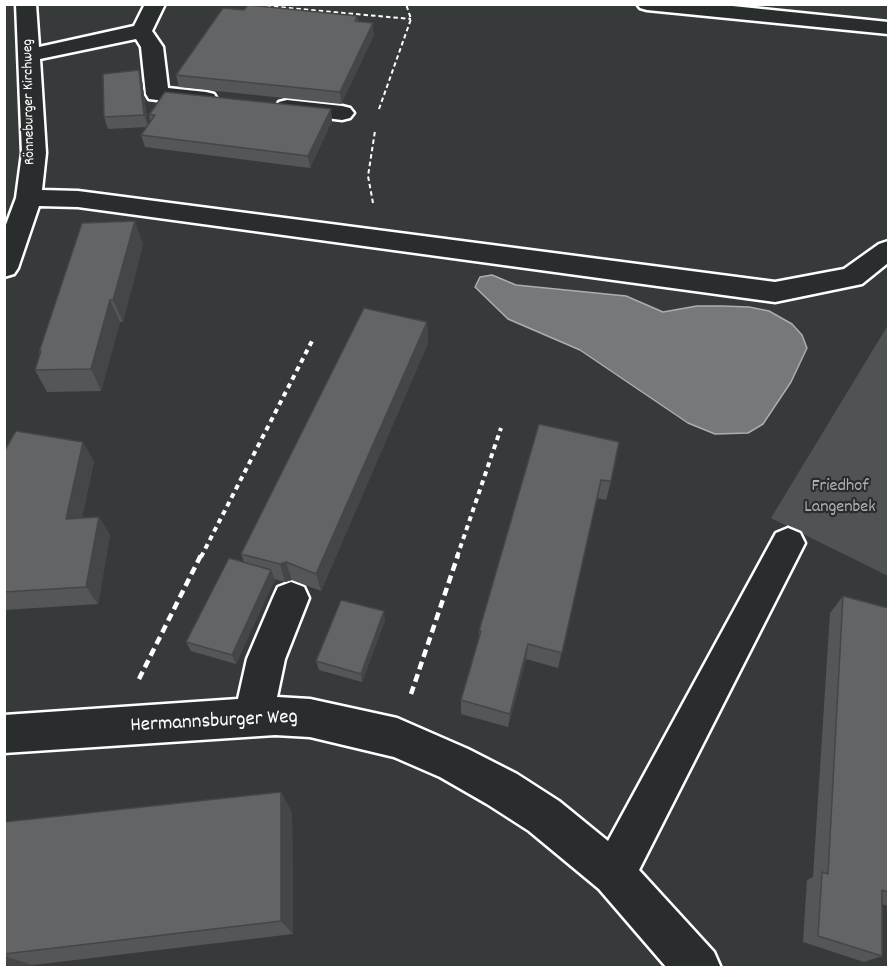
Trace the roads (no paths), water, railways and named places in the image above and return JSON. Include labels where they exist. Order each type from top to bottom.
[{"type":"street","name":"Rönneburger Kirchweg","points":[[4,268],[29,198],[34,153],[26,4]]},
{"type":"street","points":[[142,31],[155,4]]},
{"type":"street","points":[[646,4],[888,28]]},
{"type":"street","points":[[30,55],[142,31]]},
{"type":"street","points":[[142,31],[152,47],[157,94],[226,101]]},
{"type":"street","points":[[261,105],[342,113]]},
{"type":"street","points":[[29,198],[78,199],[775,292],[852,277],[888,250]]},
{"type":"street","points":[[614,874],[788,543]]},
{"type":"street","points":[[254,716],[266,659],[291,598]]},
{"type":"street","name":"Hermannsburger Weg","points":[[4,734],[254,716],[310,718],[396,738],[454,763],[544,816],[614,874],[698,968]]},
{"type":"park label","name":"Friedhof Langenbek","points":[[840,498]]}]
